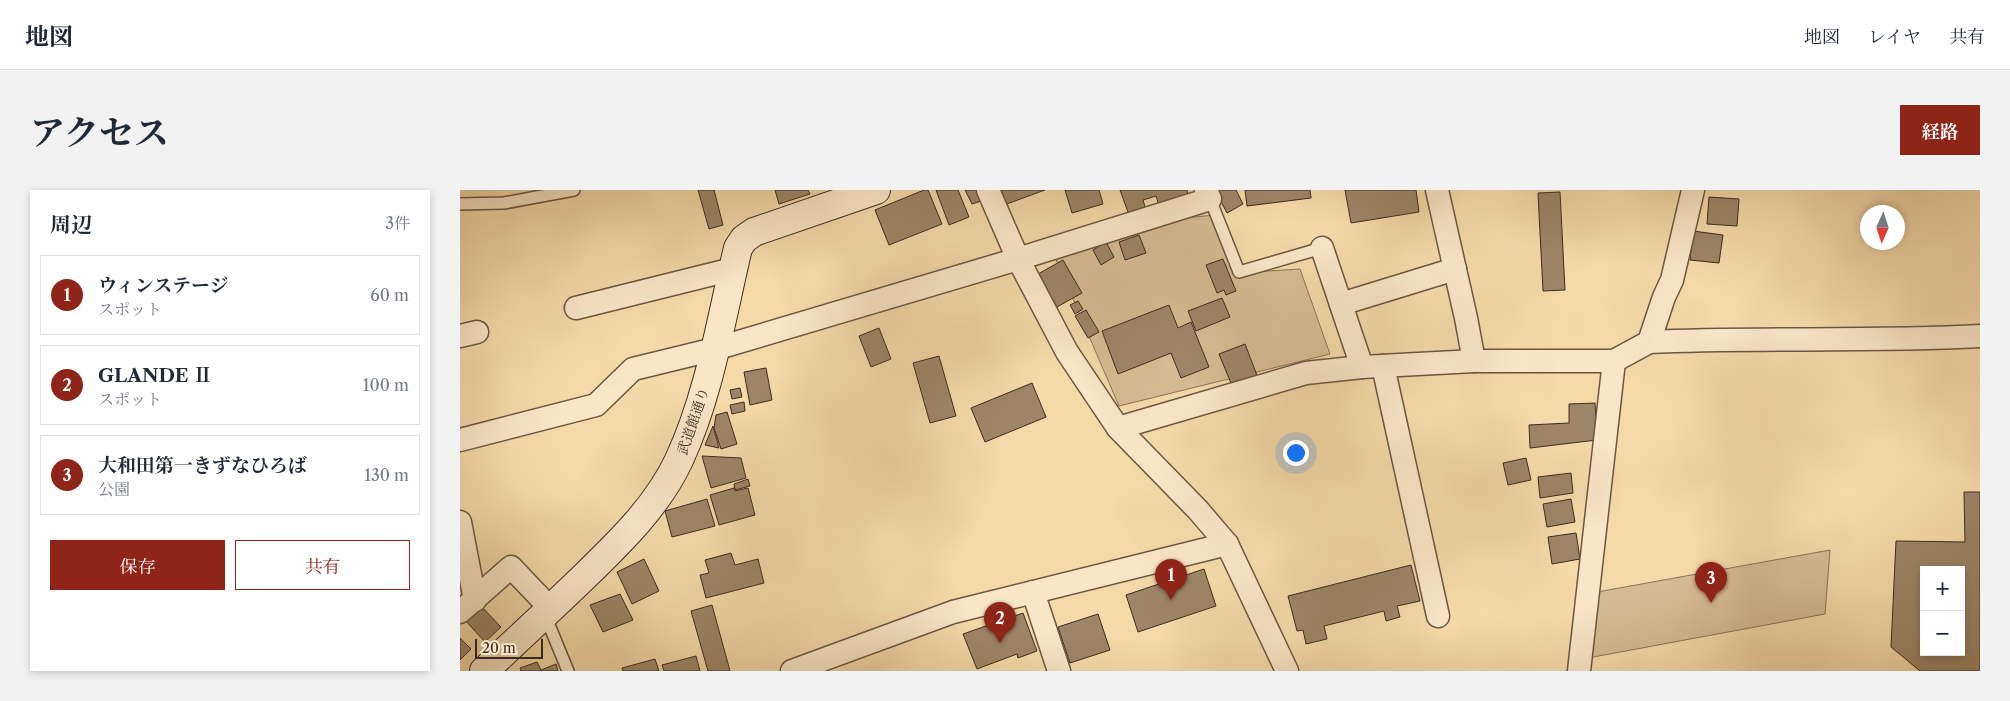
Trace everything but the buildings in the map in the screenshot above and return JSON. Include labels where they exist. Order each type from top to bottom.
[{"type":"street","name":"武道館通り","points":[[484,671],[610,551],[642,517],[662,489],[678,462],[702,398],[738,248],[744,239],[754,232],[876,190]]},
{"type":"street","points":[[988,190],[1018,259],[1067,352],[1118,428],[1198,510],[1227,544],[1287,671]]},
{"type":"street","points":[[1437,190],[1474,361]]},
{"type":"street","points":[[1649,342],[1664,297],[1672,280],[1693,190]]},
{"type":"street","points":[[460,440],[596,405],[633,370],[715,349],[1018,259],[1208,195]]},
{"type":"street","points":[[1322,248],[1341,304],[1373,366],[1438,616]]},
{"type":"street","points":[[576,308],[733,269]]},
{"type":"street","points":[[1341,304],[1455,269]]},
{"type":"street","points":[[1118,428],[1306,373],[1373,366],[1474,361],[1614,361],[1649,342],[1980,336]]},
{"type":"street","points":[[1579,671],[1614,361]]},
{"type":"street","points":[[460,522],[468,606]]},
{"type":"street","points":[[792,671],[953,612],[1227,544]]},
{"type":"street","points":[[468,606],[511,567],[548,612]]},
{"type":"street","points":[[1033,592],[1059,671]]},
{"type":"lane","points":[[460,204],[504,203],[574,190]]},
{"type":"lane","points":[[1208,195],[1239,272],[1322,248]]},
{"type":"lane","points":[[548,612],[568,671]]},
{"type":"shaded area","points":[[1214,215],[1235,273],[1300,269],[1330,354],[1119,406],[1055,257],[1167,220]]},
{"type":"shaded area","points":[[1830,550],[1825,614],[1588,658],[1597,592]]},
{"type":"place","name":"ウィンステージ","points":[[1171,600]]},
{"type":"place","name":"大和田第一きずなひろば","points":[[1711,603]]},
{"type":"place","name":"GLANDE Ⅱ","points":[[1000,643]]}]
